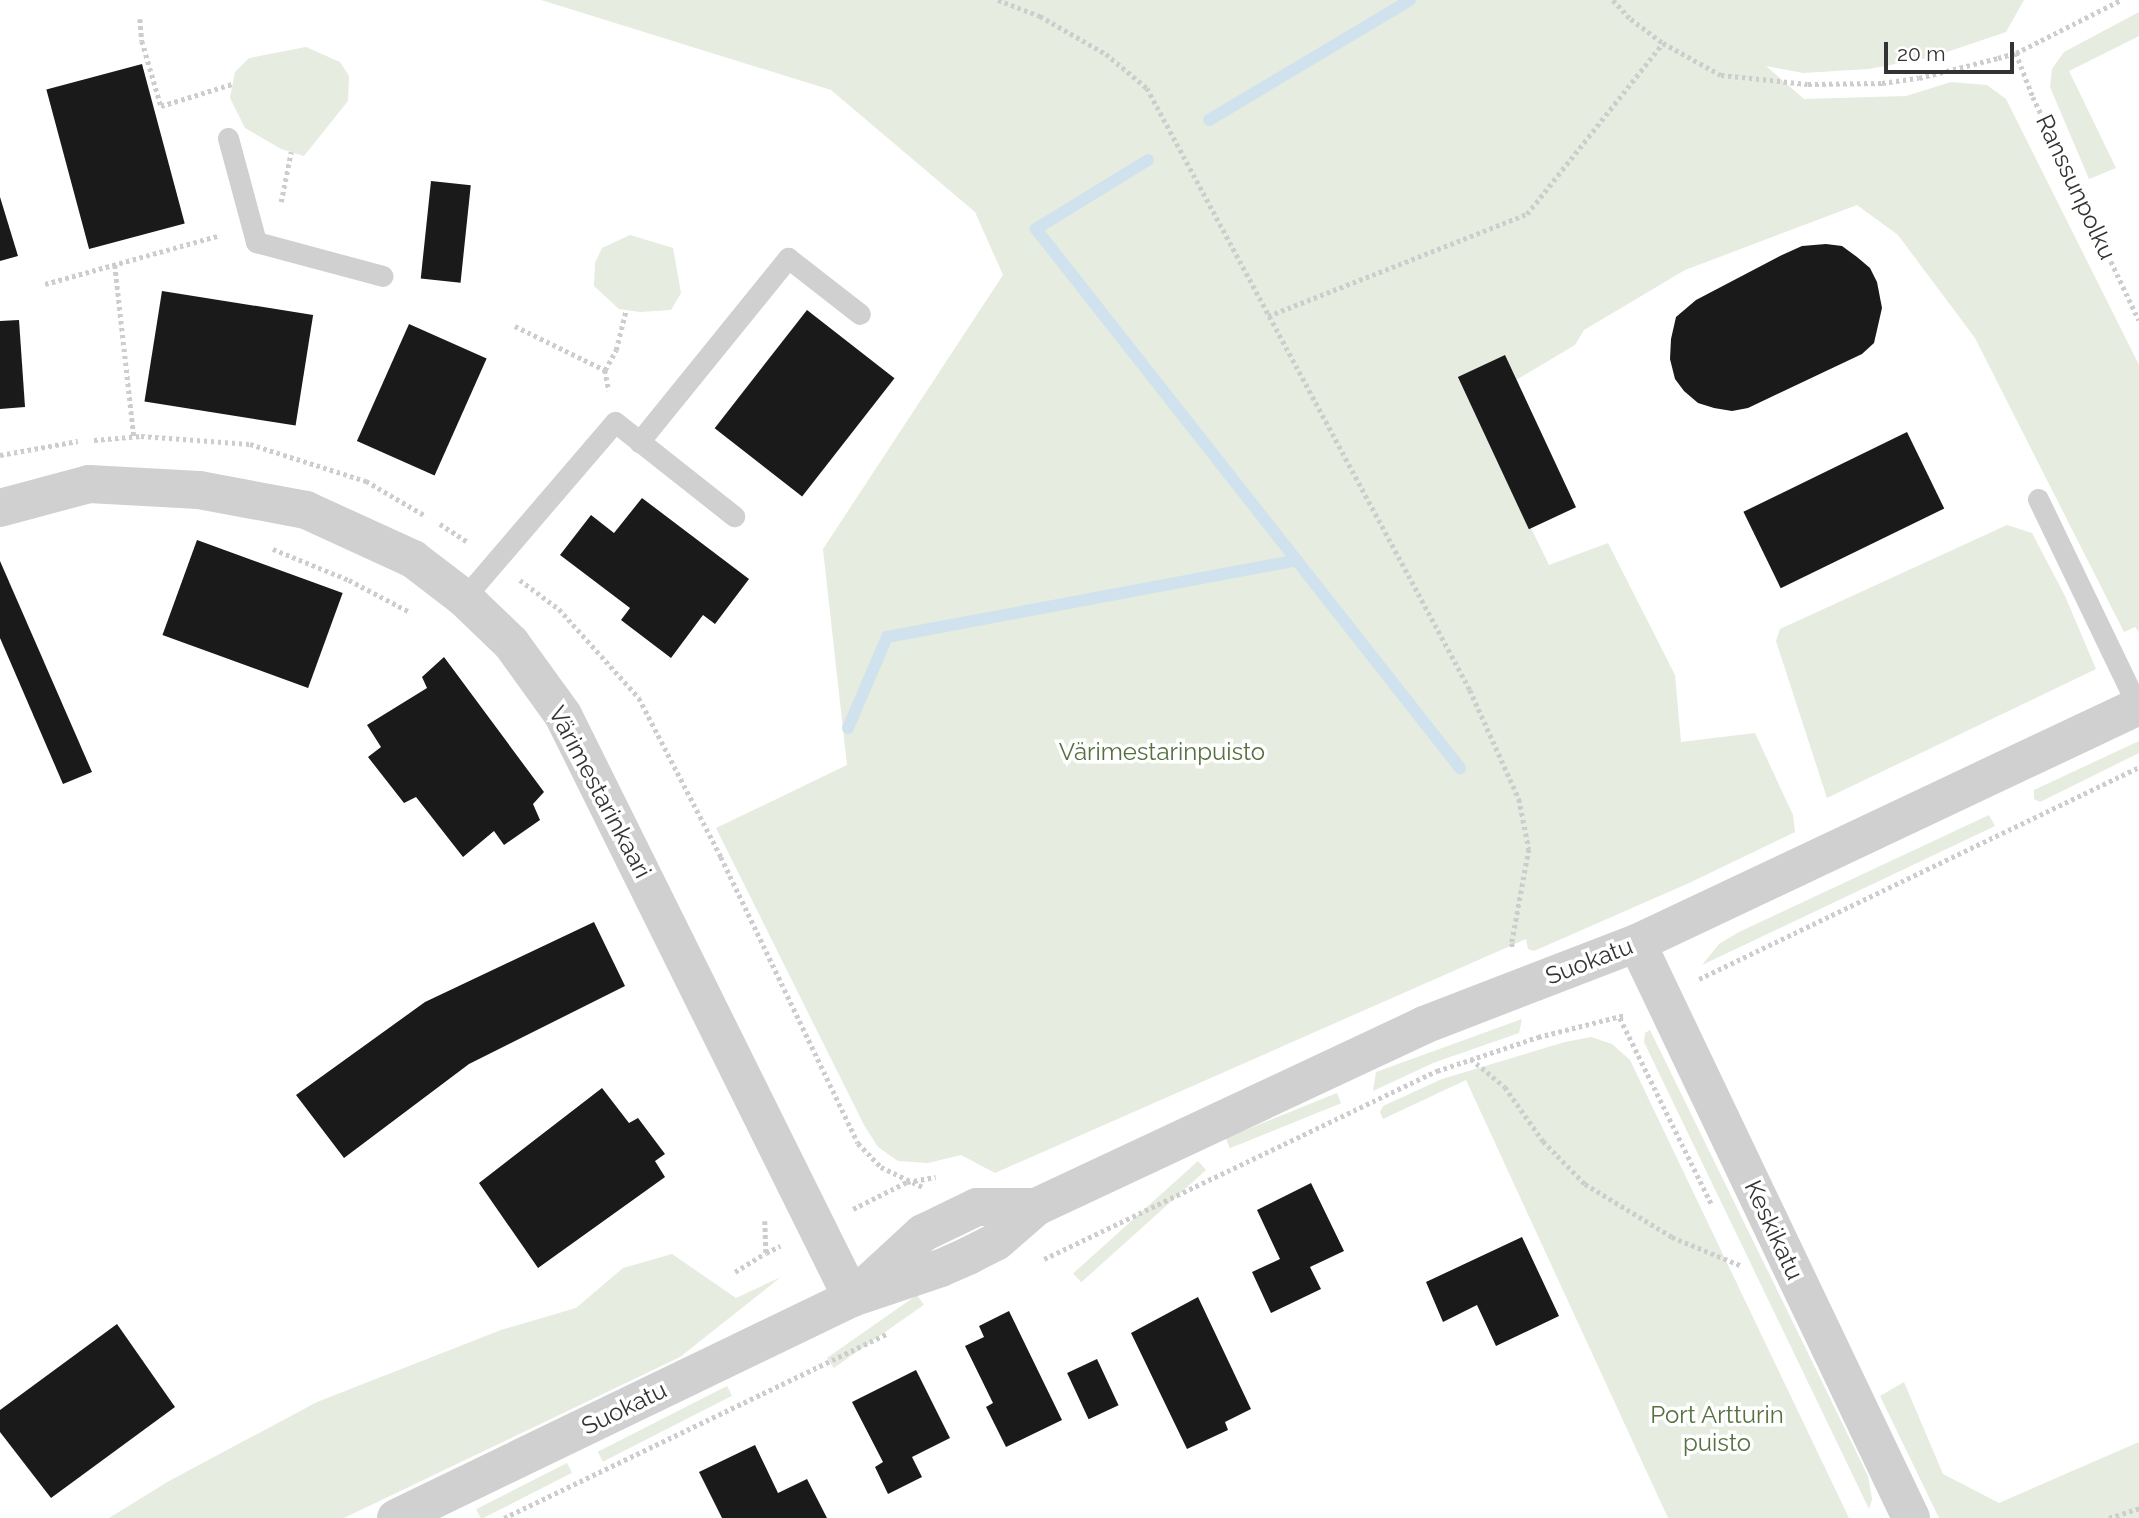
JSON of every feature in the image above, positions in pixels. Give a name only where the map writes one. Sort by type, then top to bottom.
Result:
[{"type":"street","name":"Värimestarinkaari","points":[[0,508],[89,484],[200,490],[306,510],[413,559],[464,598],[511,643],[563,715],[852,1298]]},
{"type":"street","name":"Suokatu","points":[[396,1518],[852,1298],[942,1268],[968,1256],[996,1242],[1036,1208],[1424,1025],[1637,943],[2138,707]]},
{"type":"street","name":"Keskikatu","points":[[1637,943],[1911,1518]]},
{"type":"lane","points":[[228,138],[256,242],[383,276]]},
{"type":"lane","points":[[639,442],[788,258],[860,314]]},
{"type":"lane","points":[[464,598],[615,422],[734,516]]},
{"type":"lane","points":[[2038,499],[2138,707]]},
{"type":"path","points":[[998,0],[1040,16],[1106,54],[1147,88],[1470,690],[1519,799],[1529,849],[1512,943],[1538,1037]]},
{"type":"path","points":[[1613,0],[1631,19],[1663,43],[1721,75],[1808,84],[1882,83],[1919,78],[2016,53],[2121,0]]},
{"type":"path","points":[[140,19],[142,41],[161,106],[232,84]]},
{"type":"path","points":[[1268,316],[1527,214],[1663,43]]},
{"type":"path","name":"Ranssunpolku","points":[[2016,53],[2033,97],[2139,320]]},
{"type":"path","points":[[45,284],[279,215],[291,152]]},
{"type":"path","points":[[115,265],[134,437]]},
{"type":"path","points":[[615,422],[605,370],[616,350],[626,310]]},
{"type":"path","points":[[515,326],[605,370]]},
{"type":"path","points":[[264,546],[349,580],[411,612]]},
{"type":"path","points":[[1031,1265],[1437,1071],[1538,1037],[1620,1017],[2139,767]]},
{"type":"path","points":[[1471,1059],[1505,1087],[1543,1140],[1584,1184],[1672,1237],[1742,1266]]},
{"type":"path","points":[[735,1272],[765,1253],[906,1182],[945,1175]]},
{"type":"path","points":[[765,1216],[765,1253]]},
{"type":"path","points":[[504,1518],[899,1328]]},
{"type":"path","points":[[2109,1518],[2139,1508]]},
{"type":"green space","name":"Värimestarinpuisto","points":[[541,0],[2024,0],[2006,32],[1932,57],[1869,69],[1803,73],[1766,66],[1804,99],[1906,96],[1951,82],[1987,85],[2006,99],[2139,365],[2139,632],[2135,627],[2124,632],[1975,338],[1898,235],[1857,205],[1685,270],[1584,330],[1575,345],[1516,380],[1458,378],[1549,565],[1608,543],[1675,675],[1681,742],[1755,733],[1793,815],[1795,832],[1689,883],[1534,951],[1528,949],[1526,939],[995,1173],[961,1155],[928,1163],[898,1161],[878,1147],[864,1125],[716,828],[847,765],[823,549],[1003,275],[975,212],[831,90]]},
{"type":"green space","points":[[2139,12],[2139,36],[2069,71],[2116,168],[2089,179],[2050,87],[2052,69],[2064,52]]},
{"type":"green space","points":[[306,47],[340,62],[349,76],[348,101],[304,156],[281,149],[245,128],[230,98],[235,72],[249,58]]},
{"type":"green space","points":[[630,235],[673,248],[681,293],[671,310],[640,312],[619,309],[594,286],[595,263],[602,248]]},
{"type":"green space","points":[[2007,525],[2032,533],[2065,596],[2096,669],[1827,798],[1776,641],[1780,629]]},
{"type":"green space","points":[[2139,741],[2139,753],[2040,802],[2034,799],[2034,790]]},
{"type":"green space","points":[[1989,815],[1995,826],[1702,965],[1719,944],[1739,932]]},
{"type":"green space","points":[[1522,1019],[1519,1033],[1433,1063],[1373,1091],[1376,1072]]},
{"type":"green space","points":[[1650,1030],[1868,1476],[1872,1499],[1869,1509],[1644,1042],[1645,1033]]},
{"type":"green space","name":"Port Artturin puisto","points":[[1591,1037],[1612,1044],[1630,1060],[1849,1518],[1668,1518],[1466,1080],[1383,1119],[1380,1112],[1383,1106],[1442,1079],[1565,1042]]},
{"type":"green space","points":[[1337,1093],[1341,1103],[1230,1148],[1226,1138]]},
{"type":"green space","points":[[1198,1161],[1206,1170],[1081,1282],[1073,1273]]},
{"type":"green space","points":[[672,1254],[736,1298],[781,1277],[680,1357],[344,1518],[109,1518],[169,1481],[317,1402],[501,1330],[576,1308],[623,1268]]},
{"type":"green space","points":[[917,1295],[924,1305],[834,1368],[827,1358]]},
{"type":"green space","points":[[1904,1382],[1943,1474],[1999,1503],[2139,1442],[2139,1518],[1939,1518],[1880,1396]]},
{"type":"green space","points":[[727,1386],[732,1396],[603,1462],[598,1452]]},
{"type":"green space","points":[[567,1463],[572,1473],[483,1518],[481,1518],[476,1509]]},
{"type":"building","points":[[142,64],[185,223],[89,249],[46,90]]},
{"type":"building","points":[[431,181],[471,185],[461,283],[421,278]]},
{"type":"building","points":[[0,197],[18,256],[0,261]]},
{"type":"building","points":[[1802,246],[1842,246],[1857,257],[1870,268],[1877,282],[1882,308],[1874,343],[1862,354],[1748,408],[1732,411],[1714,408],[1698,403],[1684,391],[1675,379],[1670,359],[1676,317],[1696,300],[1782,255]]},
{"type":"building","points":[[162,291],[313,315],[296,426],[144,402]]},
{"type":"building","points":[[807,310],[894,378],[802,497],[715,428]]},
{"type":"building","points":[[19,320],[25,407],[0,409],[0,321]]},
{"type":"building","points":[[409,324],[487,359],[435,476],[357,441]]},
{"type":"building","points":[[1505,355],[1576,507],[1529,529],[1458,377]]},
{"type":"building","points":[[1907,432],[1944,508],[1781,588],[1743,512]]},
{"type":"building","points":[[642,498],[749,579],[715,624],[703,615],[671,658],[621,620],[630,608],[560,555],[591,515],[614,533]]},
{"type":"building","points":[[197,540],[343,593],[308,688],[162,635]]},
{"type":"building","points":[[0,561],[92,772],[63,784],[0,638]]},
{"type":"building","points":[[444,657],[544,792],[533,804],[540,820],[504,845],[494,831],[463,857],[416,797],[404,803],[368,757],[381,747],[367,725],[427,688],[422,677]]},
{"type":"building","points":[[594,922],[625,986],[469,1064],[344,1158],[296,1095],[425,1002]]},
{"type":"building","points":[[602,1088],[629,1123],[638,1118],[665,1154],[655,1161],[665,1177],[538,1268],[479,1183]]},
{"type":"building","points":[[1311,1183],[1344,1251],[1310,1267],[1321,1289],[1271,1313],[1252,1272],[1280,1259],[1257,1210]]},
{"type":"building","points":[[1522,1237],[1559,1316],[1496,1346],[1477,1305],[1443,1322],[1426,1282]]},
{"type":"building","points":[[1198,1297],[1251,1409],[1225,1422],[1228,1430],[1187,1449],[1131,1333]]},
{"type":"building","points":[[1009,1311],[1062,1420],[1006,1447],[986,1407],[993,1403],[965,1346],[984,1337],[979,1326]]},
{"type":"building","points":[[117,1324],[175,1407],[51,1498],[0,1432],[0,1410]]},
{"type":"building","points":[[1097,1359],[1119,1405],[1089,1419],[1067,1373]]},
{"type":"building","points":[[916,1370],[950,1438],[912,1457],[922,1477],[888,1494],[875,1467],[883,1462],[852,1402]]},
{"type":"building","points":[[755,1445],[778,1493],[807,1479],[827,1518],[722,1518],[699,1472]]},
{"type":"waterway","points":[[1209,120],[1410,0]]},
{"type":"waterway","points":[[1148,160],[1036,229],[1460,768]]},
{"type":"waterway","points":[[848,728],[887,637],[1297,560]]}]
